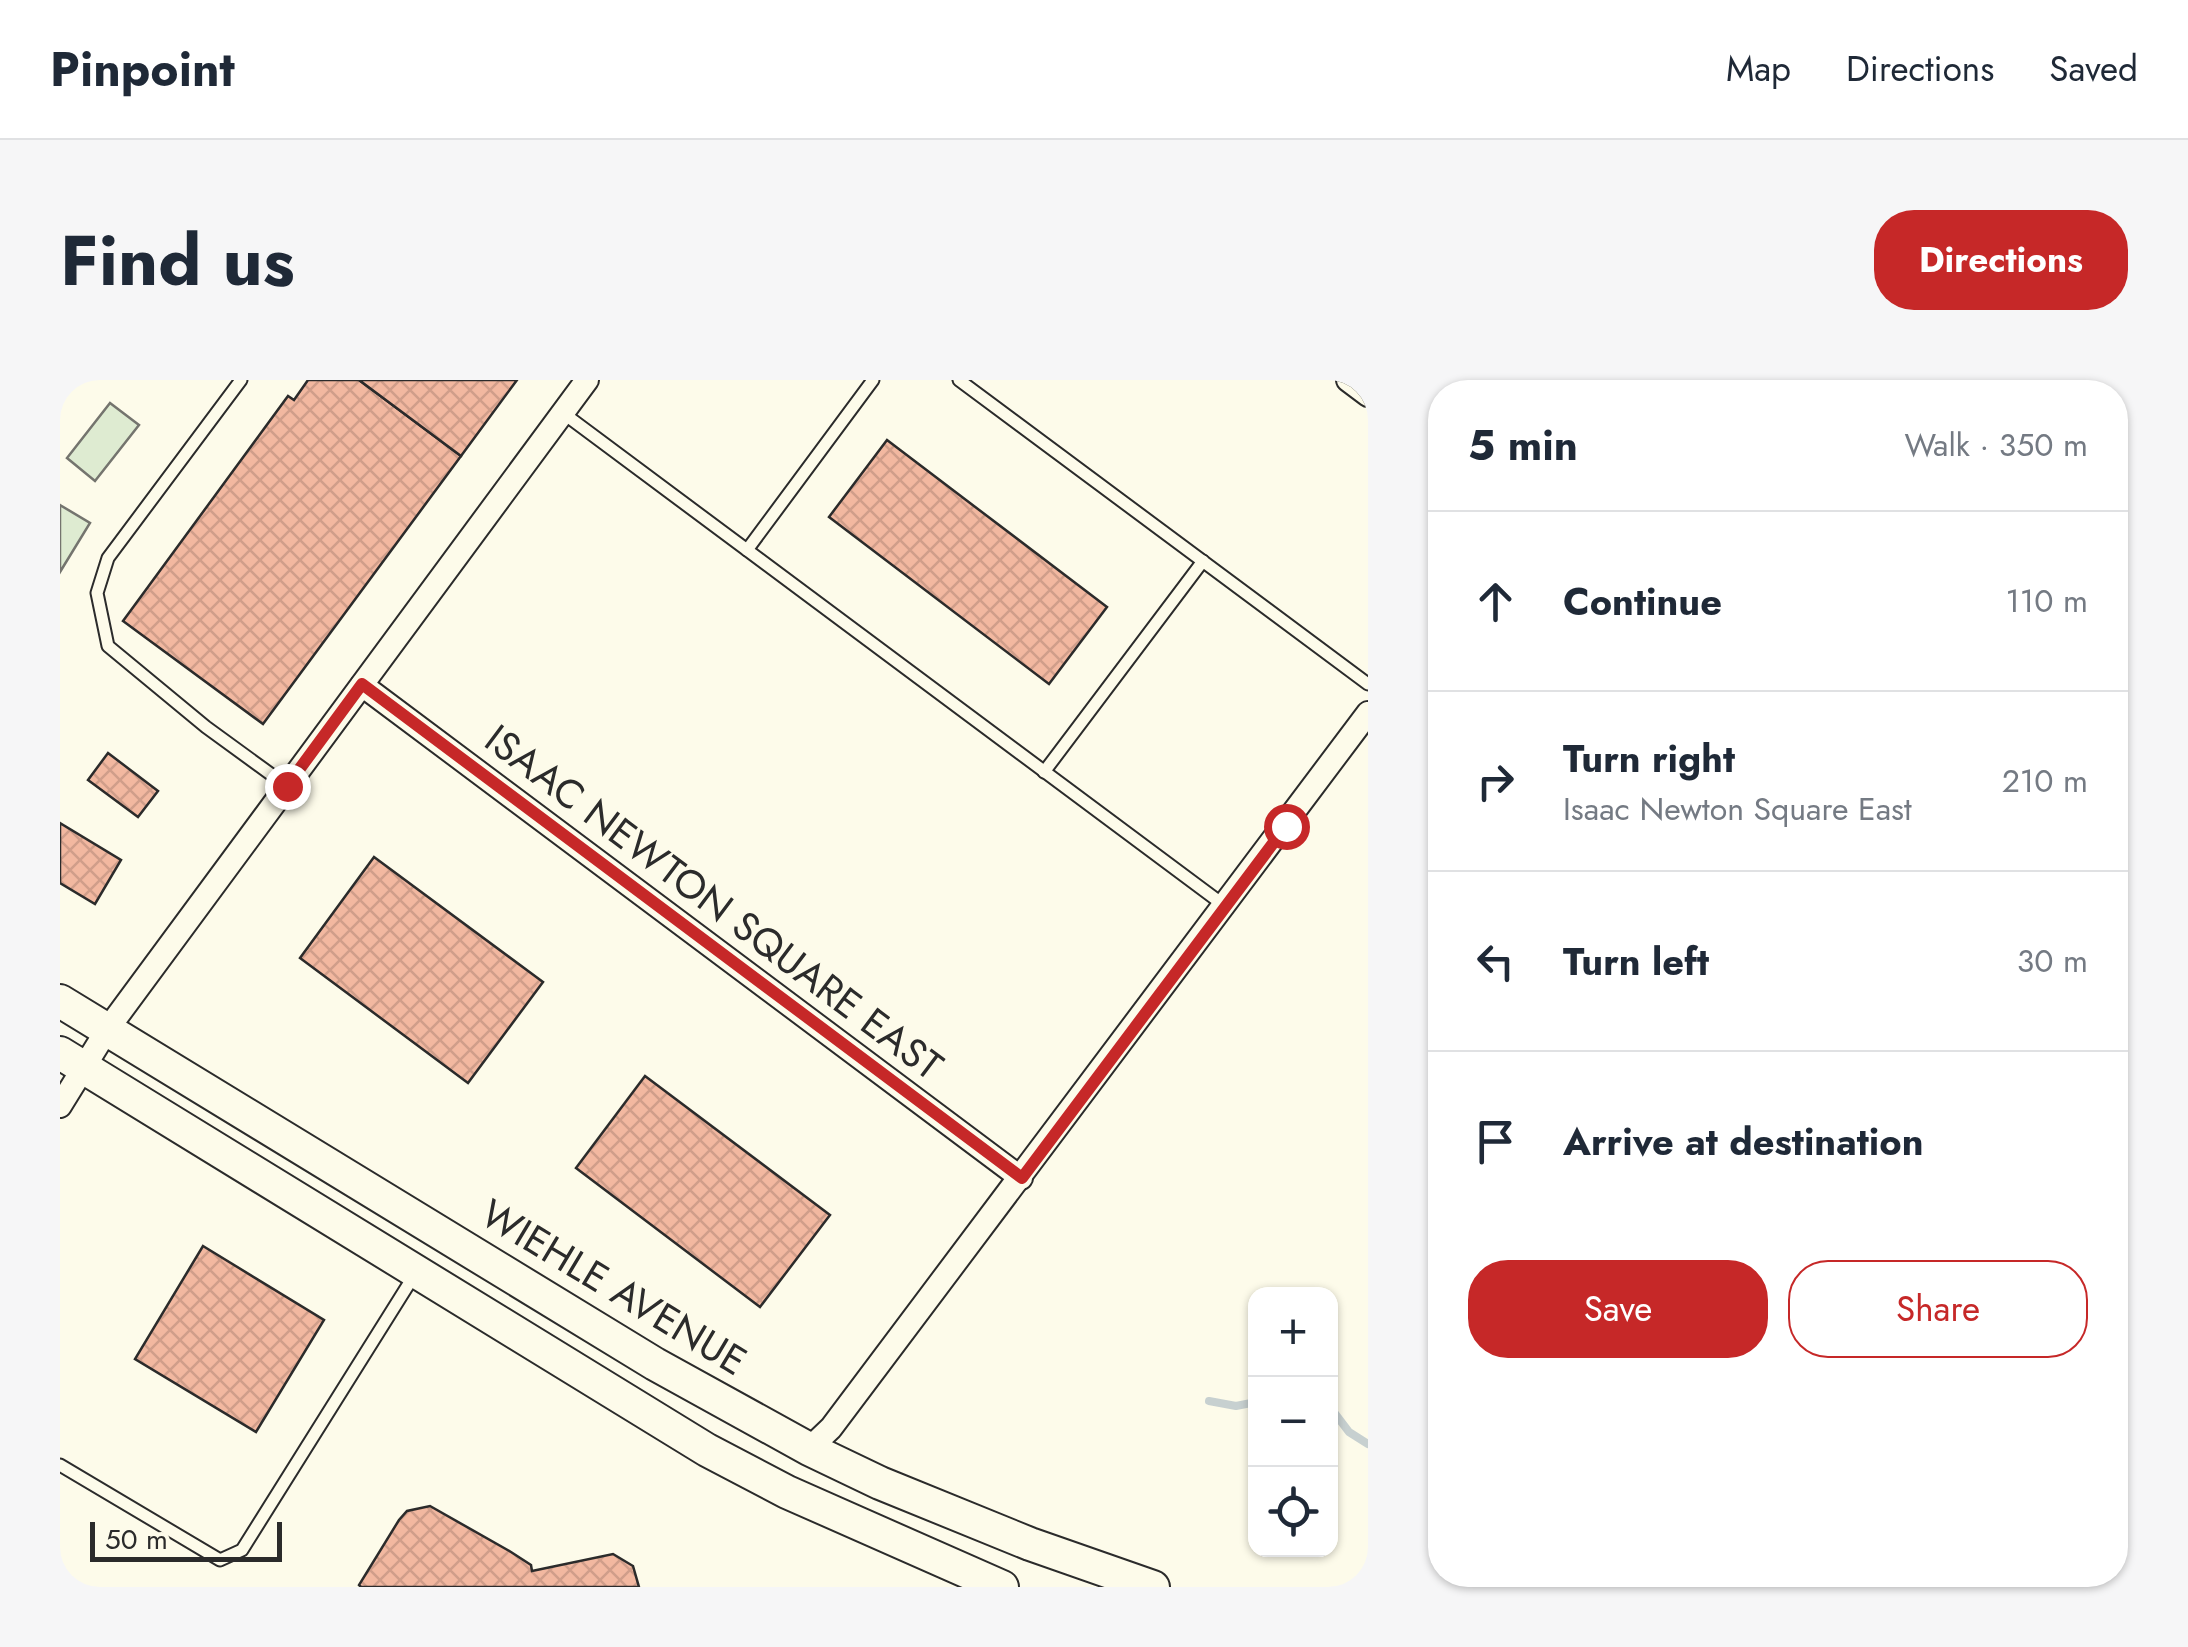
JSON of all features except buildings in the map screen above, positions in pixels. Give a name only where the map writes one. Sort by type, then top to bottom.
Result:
[{"type":"main road","name":"WIEHLE AVENUE","points":[[60,1001],[655,1364],[809,1449],[880,1484],[1030,1544],[1153,1587]]},
{"type":"main road","points":[[72,1060],[754,1475],[1002,1587]]},
{"type":"street","points":[[60,1106],[72,1060],[108,1030],[587,380]]},
{"type":"street","points":[[1348,380],[1368,395]]},
{"type":"street","name":"ISAAC NEWTON SQUARE EAST","points":[[362,684],[1022,1178]]},
{"type":"street","points":[[809,1449],[831,1428],[1022,1178],[1368,713]]},
{"type":"lane","points":[[241,380],[108,558],[97,594],[108,646],[206,727],[287,786]]},
{"type":"lane","points":[[746,550],[873,380]]},
{"type":"lane","points":[[959,380],[1368,684]]},
{"type":"lane","points":[[563,413],[1225,906]]},
{"type":"lane","points":[[1044,772],[1203,562]]},
{"type":"lane","points":[[60,1465],[220,1560],[242,1550],[416,1272]]},
{"type":"green space","points":[[110,403],[139,425],[95,481],[67,458]]},
{"type":"green space","points":[[60,505],[90,523],[60,572]]},
{"type":"waterway","points":[[1209,1401],[1236,1406],[1248,1404]]},
{"type":"waterway","points":[[1338,1418],[1349,1432],[1368,1444]]},
{"type":"route","points":[[287,786],[362,684],[1022,1178],[1286,826]]}]
